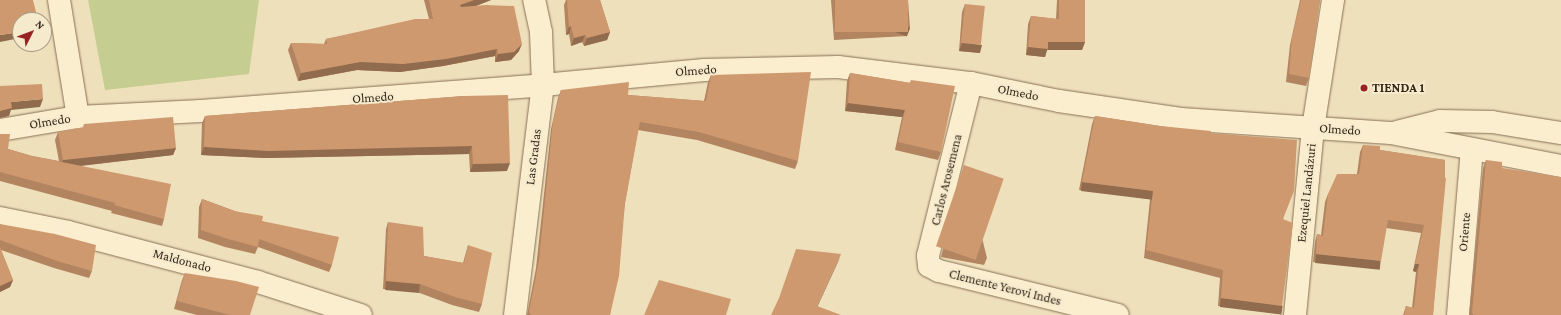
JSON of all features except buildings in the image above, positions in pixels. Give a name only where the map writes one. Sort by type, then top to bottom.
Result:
[{"type":"street","points":[[59,0],[78,117]]},
{"type":"street","name":"Las Gradas","points":[[515,315],[543,85],[541,32],[534,0]]},
{"type":"street","name":"Ezequiel Landázuri","points":[[1295,315],[1313,128],[1334,0]]},
{"type":"street","name":"Olmedo","points":[[0,130],[78,117],[201,111],[543,85],[704,70],[838,67],[971,83],[1059,101],[1181,119],[1391,133],[1472,150],[1561,166]]},
{"type":"street","name":"Carlos Arosemena","points":[[939,271],[929,266],[928,256],[971,83]]},
{"type":"street","name":"Olmedo","points":[[1391,133],[1440,120],[1492,122],[1561,133]]},
{"type":"street","name":"Oriente","points":[[1458,315],[1472,150]]},
{"type":"street","name":"Maldonado","points":[[0,218],[68,232],[258,282],[362,315]]},
{"type":"street","name":"Clemente Yerovi Indes","points":[[939,271],[1118,315]]},
{"type":"green space","points":[[88,0],[259,0],[249,74],[105,90]]},
{"type":"place","name":"TIENDA 1","points":[[1364,88]]}]
